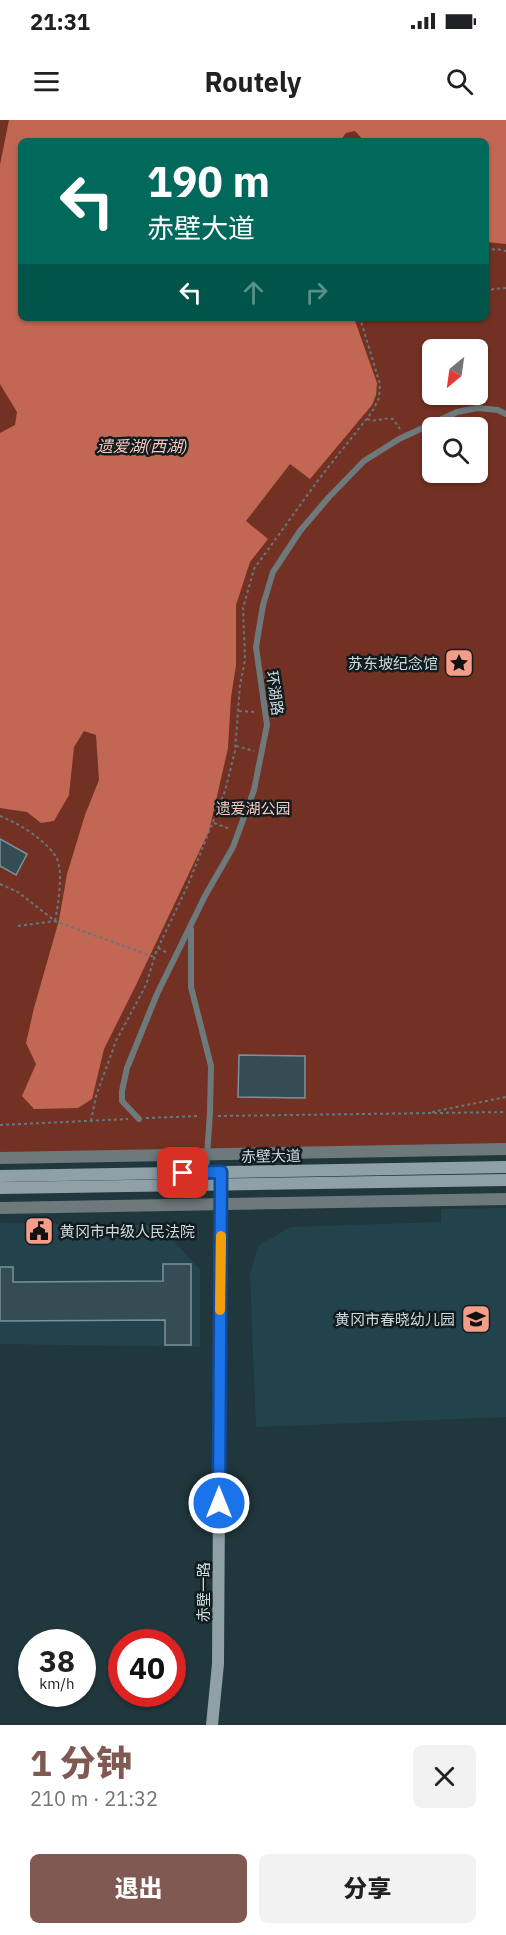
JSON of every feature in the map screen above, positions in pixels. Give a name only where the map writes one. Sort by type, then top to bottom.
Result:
[{"type":"main road","name":"赤壁大道","points":[[0,1188],[506,1167]]},
{"type":"main road","name":"赤壁大道","points":[[0,1176],[206,1172],[221,1178],[506,1180]]},
{"type":"main road","name":"赤壁一路","points":[[212,1725],[218,1664],[221,1178]]},
{"type":"street","points":[[0,1158],[506,1149]]},
{"type":"street","points":[[0,1208],[506,1199]]},
{"type":"lane","name":"环湖路","points":[[139,1119],[122,1101],[127,1068],[158,994],[205,896],[233,847],[254,790],[267,725],[256,647],[263,605],[273,572],[300,531],[364,461],[405,436],[457,412],[477,408],[498,410],[506,414]]},
{"type":"lane","points":[[191,927],[191,987],[211,1066],[206,1172]]},
{"type":"path","points":[[489,250],[506,251]]},
{"type":"path","points":[[489,292],[506,288]]},
{"type":"path","points":[[91,1121],[92,1107],[105,1068],[116,1041],[146,985],[154,957],[188,885],[225,791],[236,746],[240,685],[245,660],[243,608],[254,569],[376,405],[381,391],[361,321]]},
{"type":"path","points":[[366,419],[370,421],[385,417],[393,419],[405,436]]},
{"type":"path","points":[[238,711],[266,712]]},
{"type":"path","points":[[236,746],[262,753]]},
{"type":"path","points":[[0,816],[15,822],[29,832],[56,857],[59,875],[55,921]]},
{"type":"path","points":[[214,823],[238,833]]},
{"type":"path","points":[[0,884],[18,892],[55,921],[154,957]]},
{"type":"path","points":[[18,926],[55,921]]},
{"type":"path","points":[[426,1113],[506,1097]]},
{"type":"path","points":[[0,1125],[210,1116],[506,1112]]},
{"type":"shaded area","points":[[506,1208],[506,1417],[256,1427],[250,1274],[258,1246],[291,1227],[441,1222],[441,1209]]},
{"type":"shaded area","name":"黄冈市中级人民法院","points":[[0,1223],[158,1225],[200,1269],[200,1347],[0,1344]]},
{"type":"green space","name":"遗爱湖公园","points":[[0,120],[506,120],[506,1144],[0,1153]]},
{"type":"water","name":"遗爱湖(西湖)","points":[[9,120],[506,120],[506,244],[489,242],[489,138],[361,138],[355,131],[346,133],[342,138],[18,138],[18,321],[355,321],[377,383],[372,405],[310,479],[290,464],[246,521],[268,539],[250,562],[236,605],[236,665],[231,697],[228,748],[209,831],[104,1049],[92,1099],[78,1108],[34,1109],[22,1096],[36,1064],[26,1043],[34,1008],[59,920],[67,874],[85,815],[99,780],[96,735],[84,731],[74,747],[69,795],[54,821],[41,823],[27,812],[0,808],[0,433],[15,425],[17,412],[0,384],[0,165]]},
{"type":"building","points":[[0,839],[27,854],[16,875],[0,866]]},
{"type":"building","points":[[239,1055],[305,1056],[305,1098],[238,1097]]},
{"type":"building","points":[[163,1264],[191,1264],[191,1345],[165,1345],[165,1320],[0,1321],[0,1267],[13,1267],[13,1282],[163,1281]]},
{"type":"slow traffic","points":[[220,1310],[221,1236]]},
{"type":"place","name":"苏东坡纪念馆","points":[[459,663]]},
{"type":"place","name":"黄冈市中级人民法院","points":[[39,1231]]},
{"type":"place","name":"黄冈市春晓幼儿园","points":[[476,1319]]},
{"type":"route","points":[[183,1173],[221,1172],[219,1503]]}]
